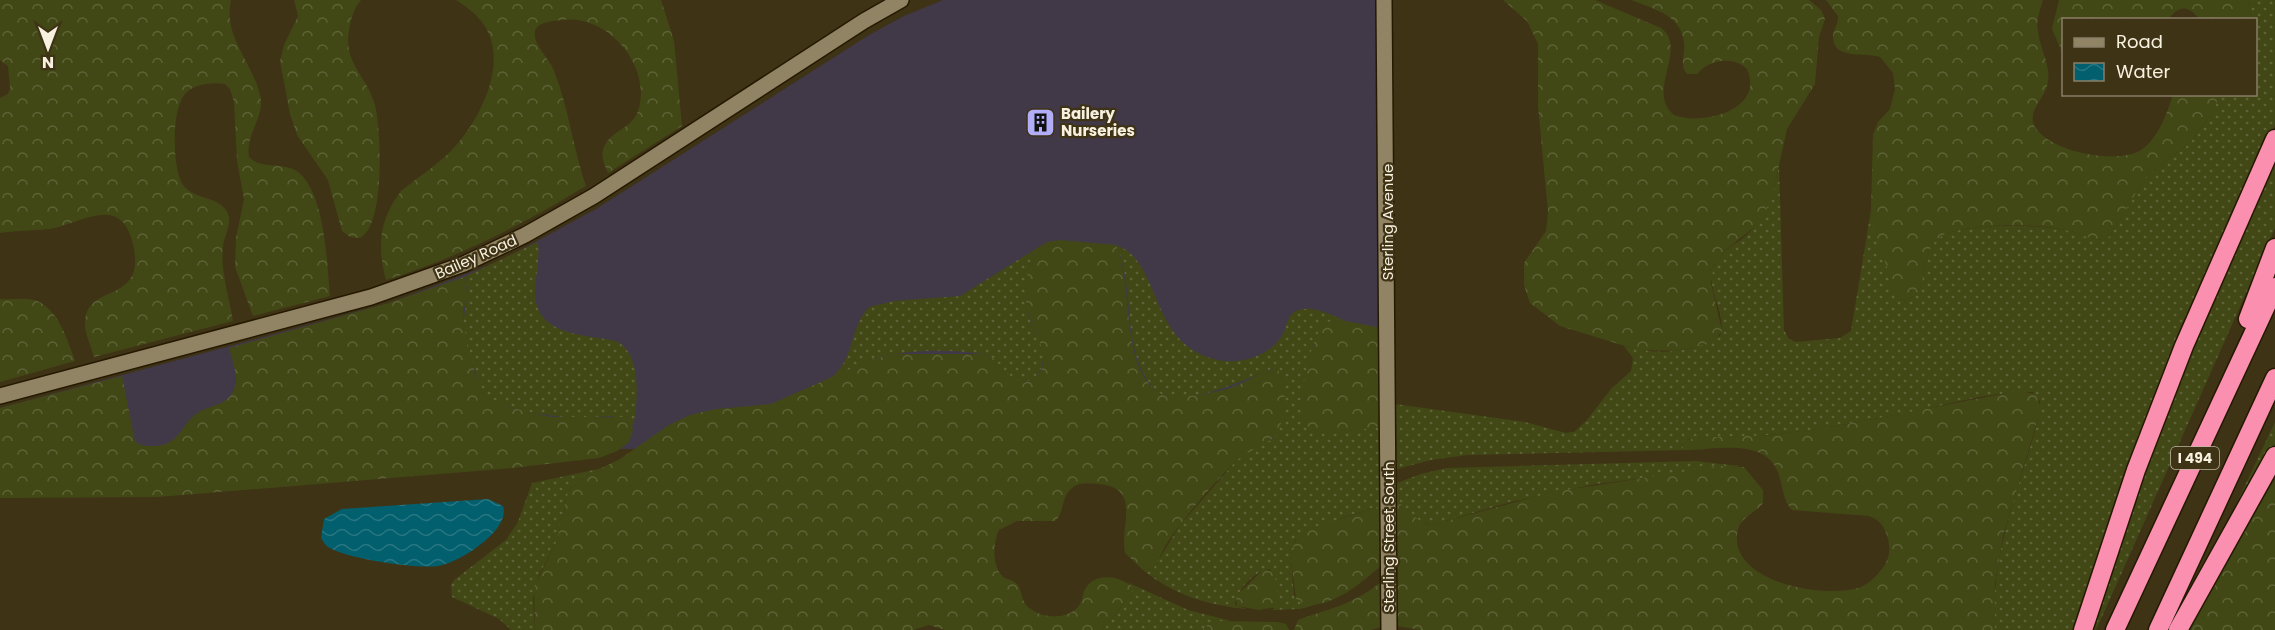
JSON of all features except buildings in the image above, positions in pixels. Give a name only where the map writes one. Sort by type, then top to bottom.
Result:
[{"type":"highway","points":[[2083,630],[2136,470],[2173,373],[2275,139]]},
{"type":"highway","points":[[2211,424],[2275,248]]},
{"type":"highway","name":"I 494","points":[[2115,630],[2275,287]]},
{"type":"highway","name":"I 494","points":[[2158,630],[2275,378]]},
{"type":"highway","points":[[2178,630],[2275,456]]},
{"type":"main road","name":"Bailey Road","points":[[0,396],[371,297],[471,261],[578,206],[864,21],[901,0]]},
{"type":"main road","name":"Sterling Avenue","points":[[1384,0],[1388,444]]},
{"type":"main road","name":"Sterling Street South","points":[[1388,444],[1389,630]]},
{"type":"shaded area","points":[[943,0],[1377,0],[1379,444],[0,453],[0,408],[389,303],[500,261],[596,209],[869,35],[904,16]]},
{"type":"green space","points":[[0,0],[231,0],[231,26],[256,83],[261,103],[250,141],[249,157],[259,163],[288,167],[304,177],[318,207],[330,296],[253,316],[235,267],[236,238],[244,199],[237,161],[234,102],[230,89],[225,84],[199,86],[186,93],[181,100],[176,124],[175,153],[179,177],[183,185],[193,193],[220,204],[228,214],[228,229],[222,254],[233,321],[94,357],[88,340],[85,317],[96,301],[122,287],[132,276],[135,264],[133,244],[127,228],[120,219],[110,215],[99,215],[50,229],[0,233],[0,98],[8,94],[10,88],[8,66],[0,60]]},
{"type":"green space","points":[[294,0],[361,0],[355,8],[351,21],[349,49],[375,105],[379,134],[380,176],[374,215],[368,230],[360,238],[350,237],[342,231],[328,180],[297,135],[290,114],[280,61],[284,45],[298,16]]},
{"type":"green space","points":[[456,0],[661,0],[674,41],[682,126],[608,173],[602,157],[604,147],[611,137],[631,122],[638,111],[641,94],[639,77],[633,61],[623,47],[596,26],[580,20],[547,22],[540,25],[535,31],[536,41],[552,66],[559,85],[586,186],[538,214],[464,251],[386,280],[381,245],[388,212],[401,191],[433,167],[462,138],[481,107],[493,71],[490,36],[481,21]]},
{"type":"green space","points":[[1503,0],[1595,0],[1661,28],[1668,37],[1671,47],[1665,82],[1666,105],[1674,115],[1686,118],[1715,116],[1728,112],[1739,104],[1747,95],[1750,83],[1747,69],[1735,62],[1721,61],[1707,65],[1697,74],[1687,74],[1683,63],[1684,39],[1681,30],[1668,16],[1631,0],[1809,0],[1821,10],[1825,19],[1819,37],[1815,84],[1787,129],[1772,197],[1757,225],[1723,252],[1714,265],[1711,283],[1722,331],[1713,343],[1676,351],[1638,350],[1560,326],[1530,303],[1524,285],[1524,263],[1546,231],[1548,212],[1538,106],[1538,44],[1527,21]]},
{"type":"green space","points":[[1826,0],[2043,0],[2038,27],[2039,39],[2048,67],[2048,81],[2034,112],[2033,122],[2043,136],[2085,154],[2116,156],[2141,150],[2157,133],[2173,96],[2220,96],[2211,114],[2185,147],[2147,175],[2109,237],[2094,239],[2056,228],[2027,226],[1983,227],[1955,231],[1940,237],[1932,246],[1918,292],[1911,298],[1898,299],[1891,293],[1887,267],[1874,235],[1871,210],[1873,135],[1878,122],[1890,109],[1895,89],[1893,73],[1880,57],[1845,53],[1835,46],[1833,36],[1838,16]]},
{"type":"green space","points":[[2059,0],[2249,0],[2251,18],[2198,18],[2184,8],[2176,11],[2169,18],[2062,18],[2062,52],[2052,29]]},
{"type":"green space","points":[[2249,0],[2275,0],[2275,125],[2251,179],[2077,630],[1995,630],[1997,571],[2002,544],[2040,411],[2040,401],[2033,392],[1985,396],[1798,432],[1688,439],[1681,445],[1689,450],[1467,455],[1431,460],[1397,469],[1395,404],[1525,422],[1566,433],[1574,432],[1587,420],[1611,389],[1631,371],[1633,358],[1624,346],[1649,351],[1674,351],[1697,346],[1720,336],[1721,318],[1712,282],[1715,264],[1723,253],[1750,232],[1763,215],[1771,197],[1779,166],[1784,330],[1789,339],[1796,342],[1840,338],[1851,331],[1871,210],[1875,232],[1898,299],[1911,298],[1918,292],[1932,246],[1940,237],[1955,231],[1982,227],[2028,226],[2070,231],[2094,239],[2109,237],[2147,175],[2185,147],[2211,114],[2220,96],[2257,96],[2257,18],[2251,18]]},
{"type":"green space","points":[[2275,158],[2275,228],[2096,630],[2088,630],[2153,451],[2200,333]]},
{"type":"green space","points":[[1060,240],[1116,245],[1122,262],[1133,346],[1138,365],[1148,382],[1161,394],[1190,396],[1212,393],[1245,382],[1269,370],[1279,371],[1285,393],[1277,434],[1240,458],[1217,481],[1176,530],[1153,569],[1143,570],[1125,553],[1125,501],[1121,493],[1113,487],[1092,483],[1078,485],[1069,491],[1055,521],[1017,521],[999,530],[994,553],[998,570],[1003,577],[1017,584],[1026,605],[1037,613],[1058,616],[1072,612],[1080,604],[1088,585],[1099,578],[1119,579],[1132,586],[1132,592],[1103,630],[945,630],[929,625],[913,630],[535,630],[534,587],[557,541],[570,489],[585,476],[620,459],[669,425],[690,415],[716,409],[771,404],[868,361],[893,354],[983,354],[995,360],[1008,374],[1019,380],[1026,382],[1037,375],[1042,367],[1042,348],[1027,307],[1027,278],[1034,250],[1047,242]]},
{"type":"green space","points":[[538,242],[535,289],[537,304],[542,316],[562,330],[616,341],[631,357],[635,368],[637,394],[633,430],[633,425],[612,416],[571,418],[525,412],[495,402],[486,396],[480,386],[470,356],[463,323],[468,292],[464,277]]},
{"type":"green space","points":[[1116,245],[1131,254],[1141,267],[1166,320],[1177,336],[1193,350],[1214,359],[1243,360],[1262,354],[1270,349],[1283,334],[1291,315],[1302,309],[1321,311],[1345,320],[1336,319],[1313,344],[1303,395],[1331,434],[1380,426],[1380,506],[1342,518],[1295,540],[1291,561],[1294,596],[1301,602],[1321,603],[1300,609],[1270,610],[1274,609],[1270,569],[1258,573],[1247,582],[1236,599],[1235,605],[1246,609],[1218,605],[1192,597],[1167,586],[1143,570],[1153,569],[1180,525],[1235,462],[1249,450],[1273,439],[1281,417],[1283,378],[1271,369],[1230,386],[1198,395],[1182,397],[1157,392],[1145,376],[1137,358],[1126,282]]},
{"type":"green space","points":[[1034,250],[1028,273],[1027,305],[1030,320],[1041,344],[1043,358],[1041,369],[1034,378],[1018,381],[989,356],[983,354],[930,351],[878,358],[824,383],[842,366],[857,326],[869,307],[894,301],[960,296]]},
{"type":"green space","points":[[464,277],[468,297],[463,310],[463,323],[475,374],[486,396],[512,408],[551,417],[625,417],[631,421],[633,430],[629,442],[617,451],[599,458],[512,468],[158,497],[0,498],[0,408],[122,376],[135,441],[145,446],[161,445],[174,439],[196,414],[223,402],[231,395],[236,379],[229,348],[389,303]]},
{"type":"green space","points":[[0,299],[34,300],[50,310],[61,326],[75,361],[0,382]]},
{"type":"green space","points":[[1336,319],[1381,328],[1380,426],[1328,434],[1310,428],[1304,421],[1302,399],[1313,345],[1323,324]]},
{"type":"green space","points":[[2019,391],[2036,394],[2041,408],[2003,536],[1995,583],[1995,630],[1421,630],[1397,626],[1397,503],[1425,524],[1431,525],[1553,492],[1720,466],[1744,467],[1763,490],[1763,503],[1743,521],[1738,529],[1738,547],[1747,562],[1762,574],[1782,583],[1803,588],[1825,591],[1861,587],[1877,574],[1888,558],[1888,539],[1879,522],[1869,516],[1792,510],[1785,498],[1773,463],[1764,455],[1741,448],[1689,450],[1683,448],[1681,442],[1697,438],[1763,436],[1802,431]]},
{"type":"green space","points":[[2275,422],[2275,448],[2234,519],[2230,517]]},
{"type":"green space","points":[[1696,461],[1739,466],[1596,484],[1511,502],[1431,525],[1416,520],[1408,509],[1397,503],[1397,483],[1447,468]]},
{"type":"green space","points":[[603,468],[585,476],[570,489],[557,541],[539,575],[533,598],[535,630],[511,630],[499,619],[452,597],[451,585],[454,580],[506,540],[518,522],[532,483]]},
{"type":"green space","points":[[2275,479],[2275,630],[2186,630]]},
{"type":"green space","points":[[1380,506],[1381,566],[1353,588],[1329,601],[1306,604],[1296,599],[1291,561],[1298,536],[1313,528]]},
{"type":"green space","points":[[1264,569],[1275,573],[1277,607],[1259,610],[1237,606],[1236,596]]},
{"type":"green space","points":[[1381,582],[1381,627],[1371,630],[1294,630],[1298,620],[1351,601]]},
{"type":"green space","points":[[1129,583],[1188,610],[1231,621],[1211,622],[1202,630],[1103,630],[1132,592],[1132,586]]},
{"type":"green space","points":[[1211,622],[1278,622],[1286,624],[1289,630],[1202,630]]},
{"type":"water","points":[[488,499],[503,506],[503,515],[499,525],[481,544],[447,564],[428,567],[399,565],[352,556],[328,547],[321,538],[324,519],[342,509]]},
{"type":"place","name":"Bailery Nurseries","points":[[1040,123]]}]
